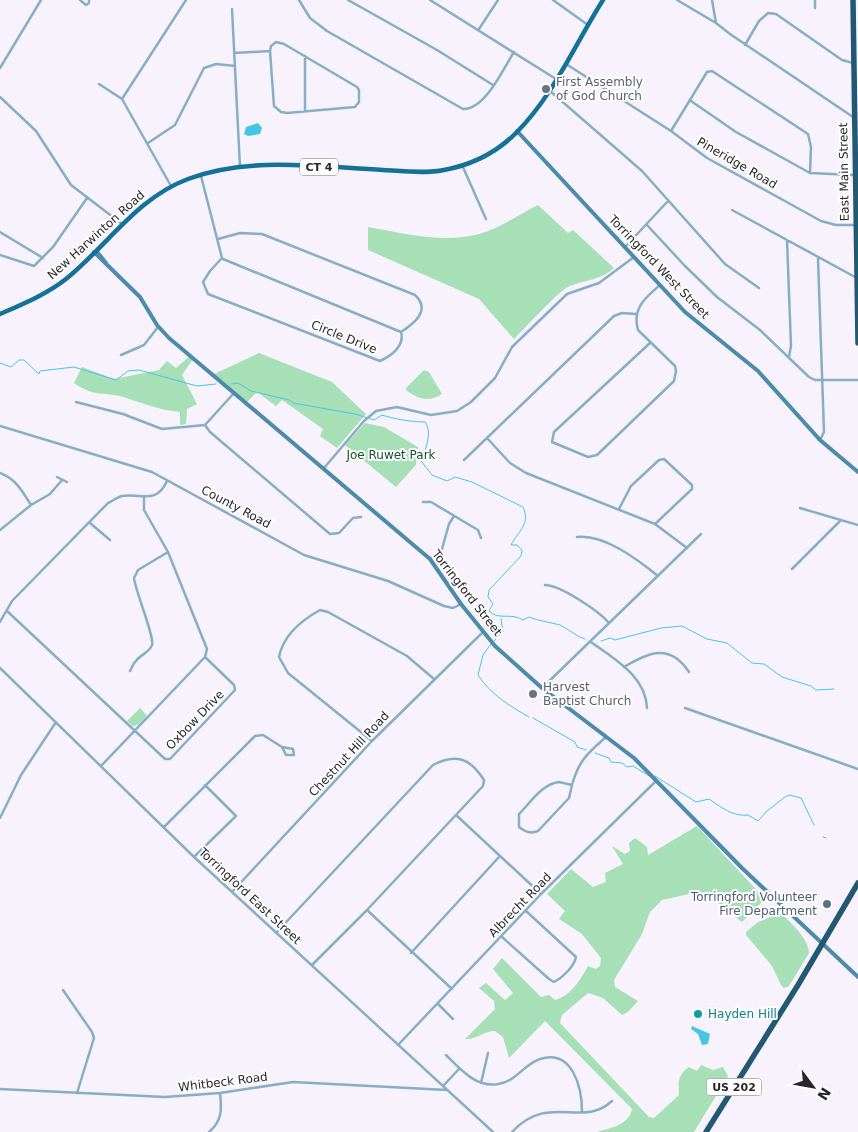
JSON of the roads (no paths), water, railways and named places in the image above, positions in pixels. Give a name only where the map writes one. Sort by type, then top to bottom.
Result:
[{"type":"highway","name":"East Main Street","points":[[855,0],[853,63],[856,92],[853,117],[857,225],[855,277],[858,343]]},
{"type":"highway","name":"US 202","points":[[706,1132],[823,944],[858,883]]},
{"type":"main road","name":"New Harwinton Road","points":[[0,314],[47,292],[66,278],[122,224],[149,201],[171,186],[201,175],[240,168],[280,166],[424,172],[462,165],[485,156],[518,131],[566,64],[603,0]]},
{"type":"main road","name":"Torringford West Street","points":[[518,131],[690,317],[758,371],[820,440],[858,472]]},
{"type":"main road","name":"Torringford Street","points":[[94,252],[144,301],[158,327],[430,559],[461,604],[492,643],[542,688],[634,758],[742,868],[858,977]]},
{"type":"street","points":[[0,68],[41,0]]},
{"type":"street","points":[[80,0],[85,5],[89,4],[89,0]]},
{"type":"street","points":[[122,99],[186,0]]},
{"type":"street","points":[[299,0],[310,18],[327,31],[463,109],[478,106],[514,52]]},
{"type":"street","points":[[348,0],[437,50],[493,85]]},
{"type":"street","points":[[430,0],[556,79]]},
{"type":"street","points":[[479,29],[498,0]]},
{"type":"street","points":[[553,0],[588,25]]},
{"type":"street","points":[[677,0],[716,23],[745,45],[853,117]]},
{"type":"street","points":[[712,0],[716,23]]},
{"type":"street","points":[[815,0],[815,8]]},
{"type":"street","points":[[232,9],[240,168]]},
{"type":"street","points":[[745,45],[759,21],[768,13],[776,14],[842,60],[853,63]]},
{"type":"street","points":[[276,42],[284,44],[305,56],[360,90],[359,102],[355,107],[281,112],[274,106],[271,46],[276,42]]},
{"type":"street","points":[[234,53],[270,51]]},
{"type":"street","points":[[305,56],[305,111]]},
{"type":"street","points":[[148,143],[170,130],[179,121],[204,68],[216,64],[235,66]]},
{"type":"street","name":"Pineridge Road","points":[[566,64],[671,131],[707,158],[822,221],[836,225],[857,225]]},
{"type":"street","points":[[671,131],[708,72],[712,71],[808,134],[811,139],[810,173]]},
{"type":"street","points":[[98,84],[122,99],[171,186]]},
{"type":"street","points":[[549,90],[642,171],[725,264],[759,288]]},
{"type":"street","points":[[0,97],[36,131],[71,185],[122,224]]},
{"type":"street","points":[[691,101],[736,132],[810,173],[854,175]]},
{"type":"street","points":[[462,165],[486,219]]},
{"type":"street","points":[[201,175],[222,258],[402,332],[419,318],[422,313],[422,305],[415,295],[262,234],[240,234],[218,240]]},
{"type":"street","points":[[0,255],[34,266],[43,258],[87,198]]},
{"type":"street","points":[[625,247],[668,201]]},
{"type":"street","points":[[732,210],[818,259],[855,277]]},
{"type":"street","points":[[647,225],[684,266],[717,297],[760,330],[809,377],[815,380],[858,380]]},
{"type":"street","points":[[0,232],[43,258]]},
{"type":"street","points":[[787,240],[791,346],[789,357]]},
{"type":"street","points":[[323,468],[364,421],[376,411],[398,407],[431,415],[457,411],[471,402],[495,378],[512,347],[567,294],[604,280],[634,257]]},
{"type":"street","name":"Circle Drive","points":[[222,258],[203,282],[204,289],[212,297],[279,320],[380,361],[397,349],[402,342],[402,332]]},
{"type":"street","points":[[818,259],[824,432],[820,440]]},
{"type":"street","points":[[650,342],[554,432],[552,442],[588,457],[593,456],[674,381],[676,371],[671,360],[638,330],[636,314],[638,306],[660,285]]},
{"type":"street","points":[[464,460],[614,316],[622,313],[636,314]]},
{"type":"street","points":[[121,355],[144,345],[158,327]]},
{"type":"street","points":[[76,402],[122,414],[162,429],[205,425],[234,393]]},
{"type":"street","points":[[205,425],[210,432],[330,534],[339,534],[353,518],[361,517]]},
{"type":"street","name":"County Road","points":[[0,426],[152,472],[304,555],[388,581],[444,606],[453,608],[461,604]]},
{"type":"street","points":[[487,438],[510,463],[526,473],[655,524],[687,548]]},
{"type":"street","points":[[619,509],[631,486],[658,460],[664,459],[692,485],[692,489],[655,524]]},
{"type":"street","points":[[0,473],[10,477],[18,484],[31,505]]},
{"type":"street","points":[[57,477],[67,482]]},
{"type":"street","points":[[0,530],[31,505],[50,494],[62,480]]},
{"type":"street","points":[[0,622],[12,601],[108,504],[120,496],[135,495],[144,498],[158,494],[167,481]]},
{"type":"street","points":[[101,766],[205,656],[207,649],[168,552],[144,510],[144,498]]},
{"type":"street","points":[[423,502],[431,502],[478,530],[481,538]]},
{"type":"street","points":[[800,508],[858,525]]},
{"type":"street","points":[[430,559],[442,549],[449,524],[454,516]]},
{"type":"street","points":[[792,569],[841,520]]},
{"type":"street","points":[[90,522],[110,540]]},
{"type":"street","points":[[542,688],[701,534]]},
{"type":"street","points":[[577,537],[587,536],[628,552],[658,576]]},
{"type":"street","points":[[130,671],[136,661],[152,647],[153,640],[144,619],[144,610],[134,578],[138,570],[168,552]]},
{"type":"street","points":[[545,585],[552,585],[569,595],[609,623]]},
{"type":"street","points":[[372,741],[288,673],[279,657],[286,637],[313,614],[320,610],[328,612],[407,656],[434,679]]},
{"type":"street","name":"Oxbow Drive","points":[[7,611],[165,759],[170,758],[235,690],[234,685],[205,656]]},
{"type":"street","name":"Chestnut Hill Road","points":[[232,892],[372,741],[483,632]]},
{"type":"street","points":[[591,642],[624,667],[639,682],[647,696],[647,708]]},
{"type":"street","points":[[624,667],[654,652],[664,652],[684,664],[689,672]]},
{"type":"street","name":"Torringford East Street","points":[[0,668],[194,857],[493,1132]]},
{"type":"street","points":[[685,708],[858,769]]},
{"type":"street","points":[[0,818],[26,767],[56,722]]},
{"type":"street","points":[[164,827],[255,736],[263,735],[282,747],[293,749],[294,755],[286,756],[282,747]]},
{"type":"street","points":[[572,785],[559,782],[550,783],[518,816],[519,827],[525,832],[532,833],[538,831],[569,798],[577,767],[582,759],[606,737]]},
{"type":"street","points":[[276,933],[434,765],[447,758],[464,760],[484,780],[483,786],[367,910],[312,965]]},
{"type":"street","name":"Albrecht Road","points":[[398,1045],[654,778]]},
{"type":"street","points":[[194,857],[236,816],[205,786]]},
{"type":"street","points":[[456,815],[541,894]]},
{"type":"street","points":[[411,953],[500,857]]},
{"type":"street","points":[[367,910],[411,953],[452,989]]},
{"type":"street","points":[[502,937],[549,979],[554,982],[559,980],[575,962],[576,957],[526,911]]},
{"type":"street","points":[[63,990],[92,1032],[94,1038],[77,1093]]},
{"type":"street","points":[[438,1004],[453,1020]]},
{"type":"street","points":[[480,1082],[488,1053]]},
{"type":"street","points":[[446,1055],[459,1069],[480,1082],[496,1085],[511,1080],[538,1060],[553,1057],[563,1061],[572,1070],[580,1083],[582,1112]]},
{"type":"street","points":[[443,1086],[459,1069]]},
{"type":"street","name":"Whitbeck Road","points":[[0,1089],[164,1097],[220,1093],[293,1082],[448,1090]]},
{"type":"street","points":[[209,1132],[221,1117],[220,1093]]},
{"type":"street","points":[[512,1132],[524,1120],[543,1112],[597,1112],[612,1101]]},
{"type":"water","points":[[258,123],[262,128],[260,134],[248,136],[244,134],[246,127]]},
{"type":"water","points":[[692,1026],[710,1034],[708,1044],[702,1045],[698,1034],[691,1029]]},
{"type":"waterway","points":[[0,363],[11,367],[19,360],[24,360],[39,374],[40,371],[74,367],[116,380],[128,371],[139,370],[197,386],[216,384]]},
{"type":"waterway","points":[[232,384],[238,383],[251,391],[289,400],[293,403],[355,414],[374,420],[382,415],[403,420],[425,422],[428,436],[421,461],[432,475],[447,481],[455,477],[472,482],[523,507],[525,523],[511,545],[517,545],[522,550],[521,556],[489,590],[488,597],[493,604],[489,611],[497,616],[514,617],[523,620],[529,617],[560,625],[585,639]]},
{"type":"waterway","points":[[494,641],[503,632],[501,619]]},
{"type":"waterway","points":[[601,641],[610,638],[615,640],[661,628],[682,626],[707,639],[727,643],[752,663],[764,664],[782,677],[811,686],[816,690],[834,689]]},
{"type":"waterway","points":[[491,644],[483,655],[478,675],[495,694],[529,717]]},
{"type":"waterway","points":[[533,718],[575,742],[577,747],[586,750]]},
{"type":"waterway","points":[[595,753],[609,758],[611,762],[622,763],[627,767],[633,766],[651,777]]},
{"type":"waterway","points":[[655,776],[696,802],[709,799],[727,811],[748,815],[758,821],[785,797],[789,795],[801,798],[814,825]]},
{"type":"place","name":"First Assembly of God Church","points":[[546,89]]},
{"type":"place","name":"Harvest Baptist Church","points":[[533,694]]},
{"type":"place","name":"Torringford Volunteer Fire Department","points":[[827,904]]},
{"type":"place","name":"Hayden Hill","points":[[698,1014]]},
{"type":"park label","name":"Joe Ruwet Park","points":[[391,455]]}]
